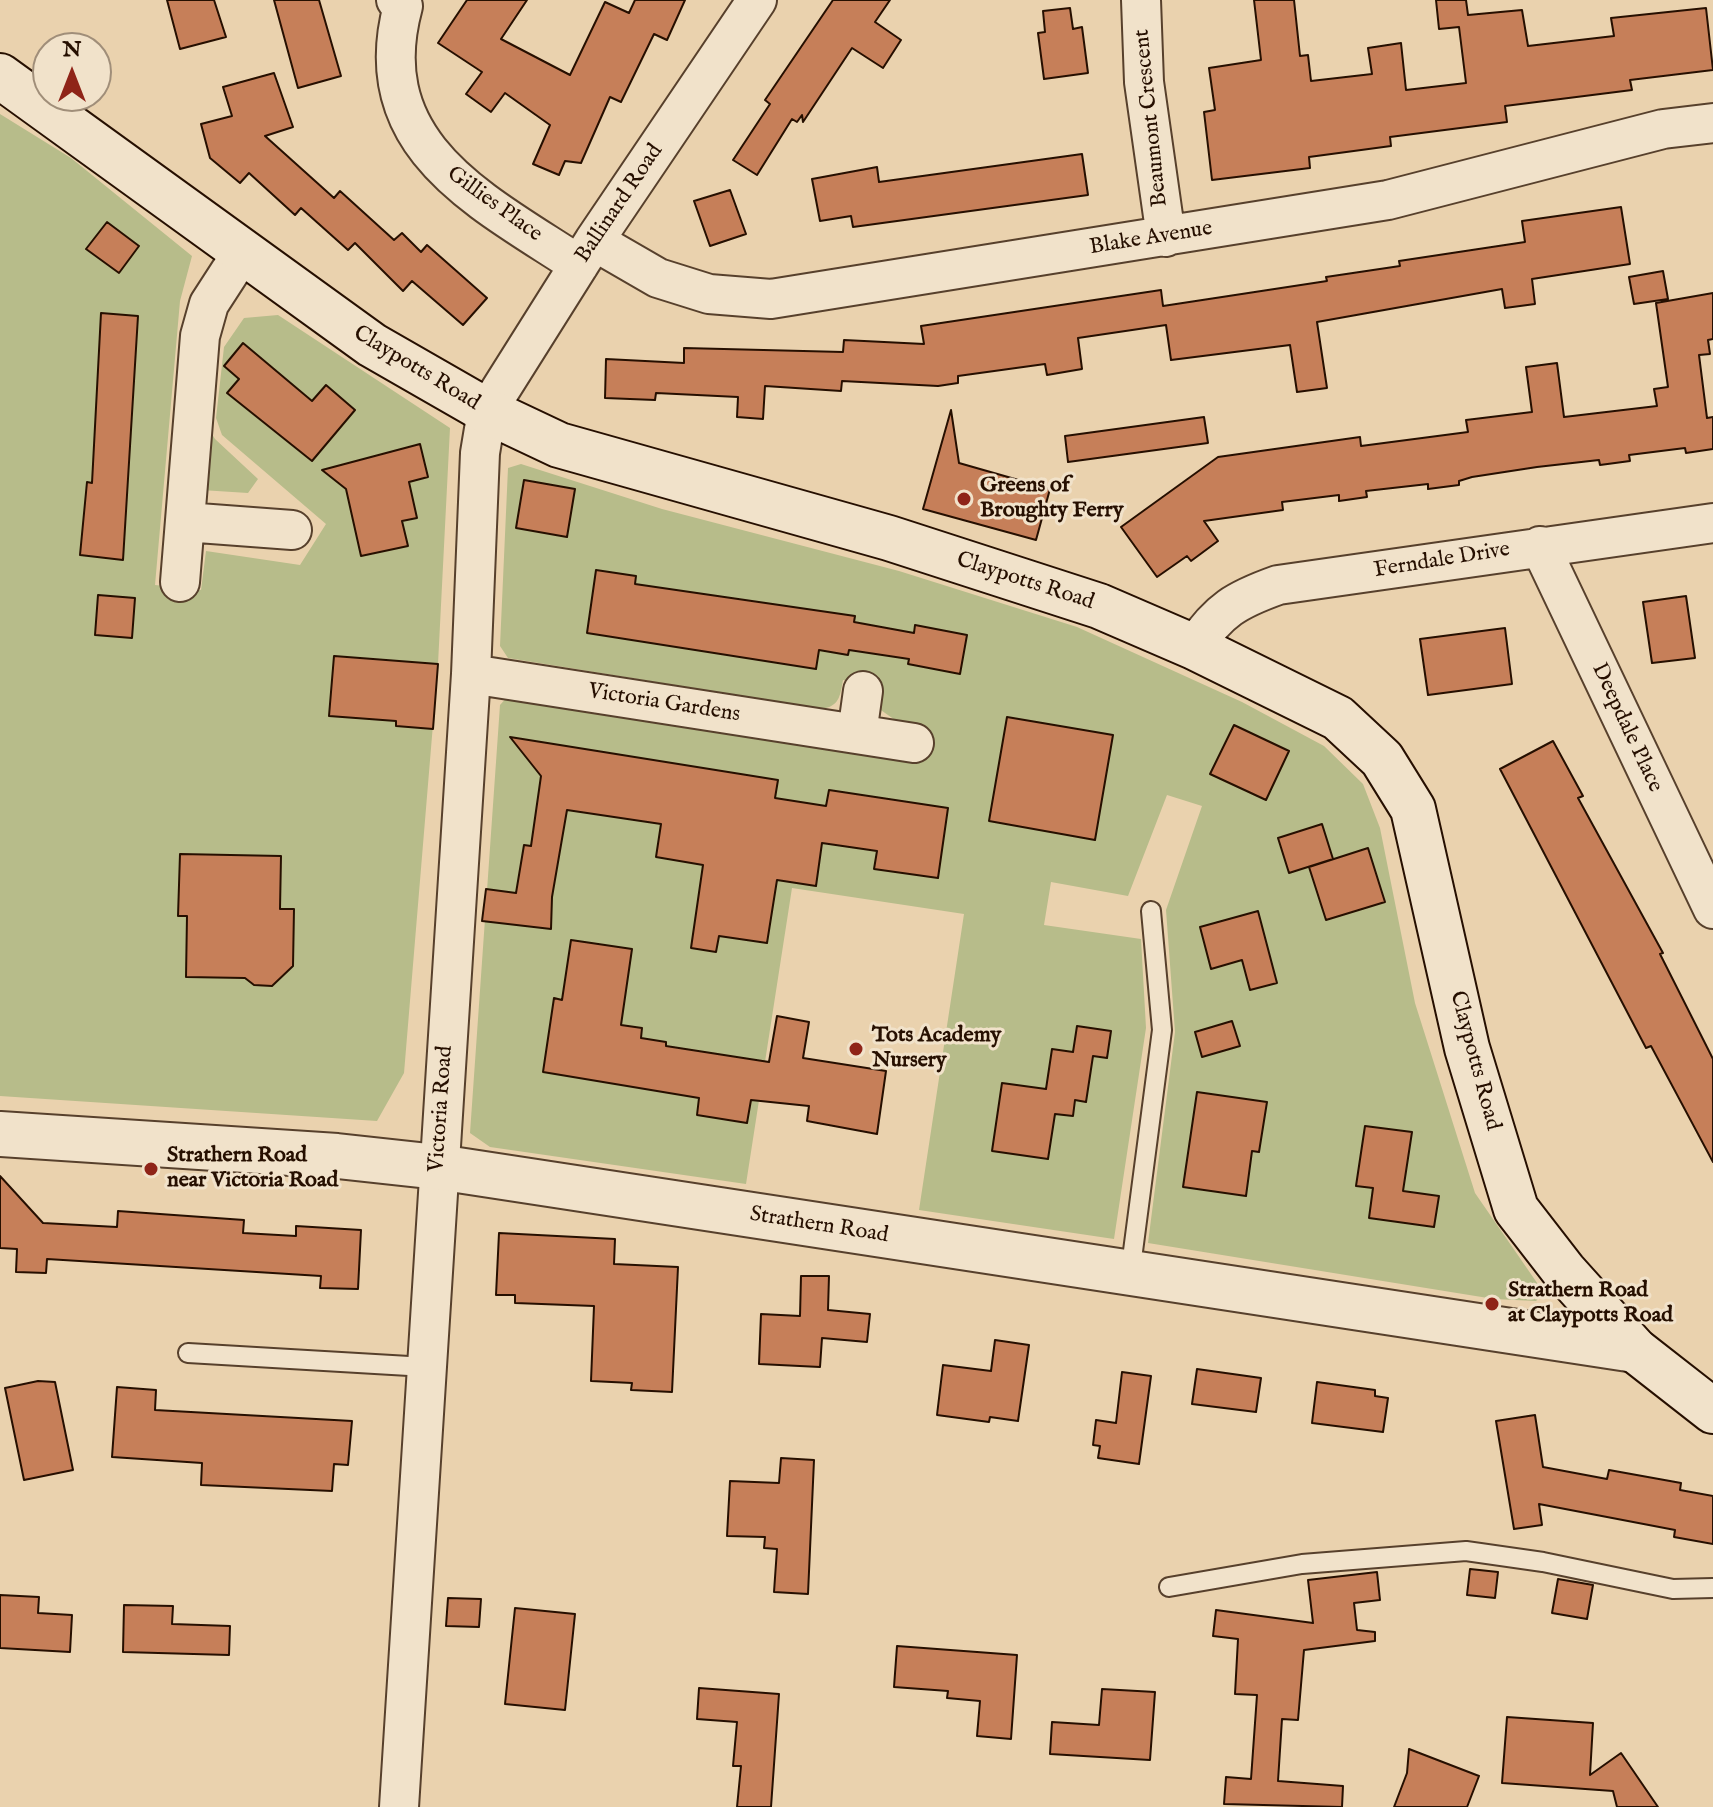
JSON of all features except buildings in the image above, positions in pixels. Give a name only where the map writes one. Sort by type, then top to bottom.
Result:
[{"type":"main road","name":"Claypotts Road","points":[[0,76],[372,345],[487,411],[559,445],[889,538],[1099,606],[1194,647],[1338,718],[1382,759],[1413,809],[1467,1048],[1516,1209],[1564,1271],[1635,1350],[1713,1411]]},
{"type":"main road","name":"Strathern Road","points":[[0,1134],[337,1156],[438,1167],[1635,1350]]},
{"type":"street","name":"Ballinard Road","points":[[487,411],[587,253],[757,0]]},
{"type":"street","name":"Beaumont Crescent","points":[[1141,0],[1144,82],[1166,237]]},
{"type":"street","name":"Gillies Place","points":[[402,2],[394,41],[398,76],[410,118],[432,158],[464,189],[587,253]]},
{"type":"street","name":"Blake Avenue","points":[[587,253],[709,294],[771,299],[1388,200],[1663,129],[1713,123]]},
{"type":"street","points":[[180,582],[200,336],[209,304],[242,253]]},
{"type":"street","name":"Victoria Road","points":[[399,1807],[471,674],[480,453],[487,411]]},
{"type":"street","points":[[185,522],[292,530]]},
{"type":"street","name":"Ferndale Drive","points":[[1194,647],[1215,616],[1243,597],[1278,585],[1713,523]]},
{"type":"street","name":"Deepdale Place","points":[[1540,546],[1711,902]]},
{"type":"street","name":"Victoria Gardens","points":[[471,674],[914,743]]},
{"type":"street","points":[[857,734],[863,691]]},
{"type":"lane","points":[[1130,1274],[1162,1030],[1151,911]]},
{"type":"lane","points":[[188,1353],[426,1367]]},
{"type":"lane","points":[[1169,1587],[1302,1564],[1466,1551],[1543,1562],[1673,1589],[1713,1588]]},
{"type":"green space","points":[[0,114],[71,158],[192,256],[180,301],[155,585],[201,590],[206,551],[300,565],[326,524],[222,435],[216,418],[224,347],[244,318],[278,315],[450,428],[438,664],[404,1073],[377,1121],[0,1096]]},
{"type":"green space","points":[[207,426],[215,439],[258,479],[248,493],[201,490]]},
{"type":"green space","points":[[521,464],[662,509],[899,571],[1077,627],[1242,702],[1324,746],[1363,784],[1380,828],[1415,1003],[1475,1193],[1544,1293],[1536,1301],[1494,1299],[1148,1243],[1175,1032],[1166,910],[1202,806],[1167,795],[1128,896],[1051,882],[1044,925],[1141,939],[1146,1028],[1114,1239],[919,1210],[964,914],[792,888],[746,1184],[490,1147],[470,1133],[500,705],[509,695],[919,763],[925,725],[895,720],[878,708],[881,686],[843,680],[838,700],[822,709],[508,658],[500,646],[508,468]]},
{"type":"place","name":"Greens of Broughty Ferry","points":[[964,499]]},
{"type":"place","name":"Tots Academy Nursery","points":[[856,1049]]},
{"type":"place","name":"Strathern Road near Victoria Road","points":[[151,1169]]},
{"type":"place","name":"Strathern Road at Claypotts Road","points":[[1492,1304]]}]
